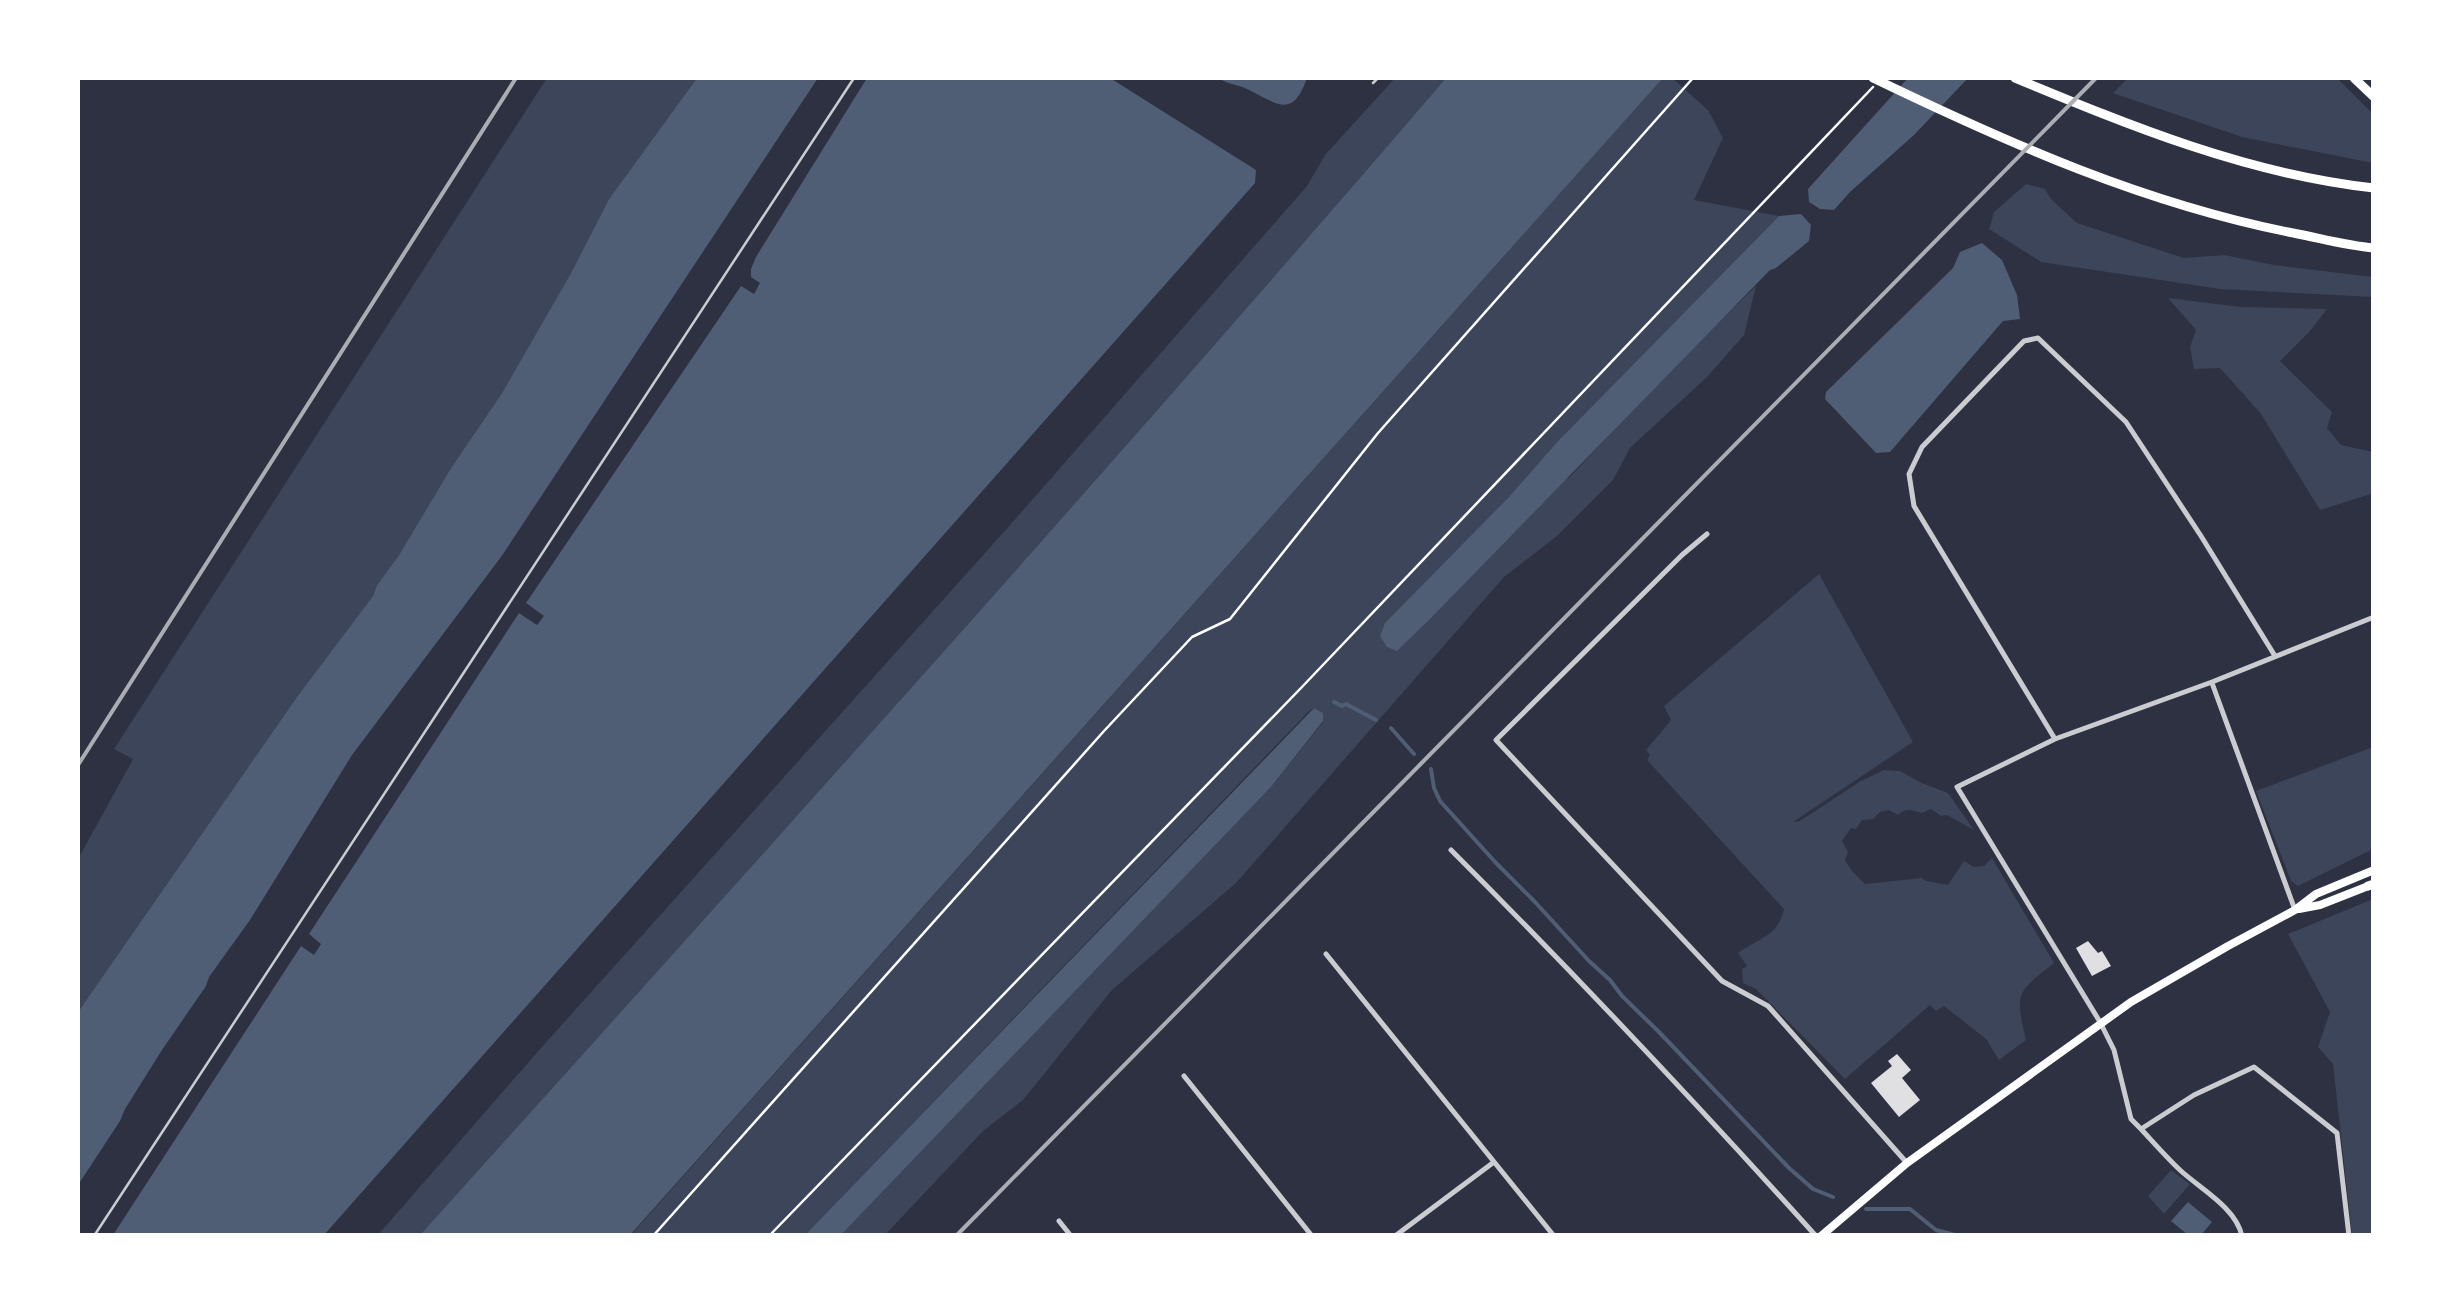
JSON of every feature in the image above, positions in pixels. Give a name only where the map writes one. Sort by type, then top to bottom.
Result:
[{"type":"highway","points":[[1872,78],[2076,169],[2155,198],[2248,225],[2374,248]]},
{"type":"highway","points":[[2015,78],[2203,150],[2282,174],[2374,188]]},
{"type":"highway","points":[[2354,78],[2374,97]]},
{"type":"main road","points":[[1819,1236],[1907,1163],[2100,1022],[2295,910],[2316,894],[2374,870]]},
{"type":"main road","points":[[2295,910],[2372,885]]},
{"type":"street","points":[[2056,739],[1914,506],[1909,474],[1922,447],[2024,341],[2038,338],[2126,422],[2276,656]]},
{"type":"street","points":[[1707,534],[1496,740],[1722,981],[1768,1006],[1907,1163]]},
{"type":"street","points":[[2242,1236],[2228,1211],[2131,1119],[2117,1060],[2100,1022],[1957,786],[2056,739],[2374,617]]},
{"type":"street","points":[[2212,682],[2295,910]]},
{"type":"street","points":[[1451,850],[1819,1236]]},
{"type":"street","points":[[1326,954],[1554,1236]]},
{"type":"street","points":[[2141,1130],[2194,1095],[2254,1067],[2336,1133],[2349,1236]]},
{"type":"street","points":[[1184,1076],[1312,1236]]},
{"type":"street","points":[[1395,1236],[1494,1162]]},
{"type":"street","points":[[1059,1221],[1071,1236]]},
{"type":"lane","points":[[94,1236],[854,78]]},
{"type":"lane","points":[[1373,83],[1378,78]]},
{"type":"path","points":[[653,1236],[1117,717],[1192,637],[1230,619],[1378,433],[1694,78]]},
{"type":"path","points":[[769,1236],[1315,674],[1882,78]]},
{"type":"shaded area","points":[[547,78],[697,78],[609,199],[502,393],[373,596],[299,694],[78,1012],[78,859],[133,759],[114,749]]},
{"type":"shaded area","points":[[697,78],[818,78],[501,557],[352,755],[78,1185],[78,1012],[299,694],[373,596],[502,393],[609,199]]},
{"type":"shaded area","points":[[867,78],[1110,78],[1256,170],[1255,183],[324,1235],[113,1235],[301,946],[314,955],[321,944],[309,934],[519,613],[537,625],[544,616],[526,603],[741,286],[754,294],[760,283],[751,277],[756,257]]},
{"type":"shaded area","points":[[1218,78],[1307,78],[1296,99],[1284,105]]},
{"type":"shaded area","points":[[1395,78],[1446,78],[1065,515],[420,1235],[377,1236],[1011,524],[1307,186],[1325,155]]},
{"type":"shaded area","points":[[1446,78],[1663,78],[630,1235],[420,1235],[1065,515]]},
{"type":"shaded area","points":[[1663,78],[1672,78],[1708,110],[1723,138],[1694,200],[1779,216],[1558,441],[1507,499],[1569,478],[1663,377],[1756,286],[1744,335],[1707,377],[1630,448],[1613,480],[1557,536],[1504,577],[1236,883],[1112,990],[1023,1100],[983,1131],[885,1235],[841,1235],[1271,787],[1323,722],[1322,713],[1310,710],[805,1235],[630,1236]]},
{"type":"shaded area","points":[[1908,78],[1968,78],[1834,210],[1820,209],[1809,202],[1808,189]]},
{"type":"shaded area","points":[[2128,78],[2337,78],[2373,114],[2373,163],[2242,137],[2113,93]]},
{"type":"shaded area","points":[[2026,184],[2045,189],[2077,223],[2184,258],[2224,255],[2373,277],[2373,297],[2220,289],[2041,262],[1989,229],[1994,212]]},
{"type":"shaded area","points":[[1801,214],[1811,225],[1809,241],[1770,270],[1397,651],[1387,647],[1380,636],[1385,623],[1558,441],[1779,216]]},
{"type":"shaded area","points":[[1982,243],[2002,260],[2017,295],[2020,319],[2003,321],[1890,452],[1876,453],[1825,399],[1826,392],[1953,268],[1960,252]]},
{"type":"shaded area","points":[[2168,298],[2241,307],[2327,309],[2280,361],[2332,412],[2327,428],[2341,445],[2373,452],[2373,496],[2320,510],[2261,414],[2220,368],[2194,369],[2190,347],[2196,330]]},
{"type":"shaded area","points":[[1819,574],[1913,742],[1793,822],[1884,770],[1900,771],[1948,793],[1974,830],[1931,809],[1922,813],[1907,810],[1898,815],[1889,810],[1880,812],[1873,819],[1862,820],[1856,829],[1851,828],[1842,841],[1848,852],[1845,860],[1865,884],[1922,878],[1948,885],[1964,861],[1974,867],[1984,866],[1992,858],[2054,963],[2022,995],[2020,1012],[2026,1040],[1999,1060],[1986,1039],[1944,1006],[1936,1011],[1930,1005],[1845,1079],[1756,989],[1743,983],[1742,969],[1747,966],[1738,953],[1772,931],[1784,909],[1647,760],[1650,755],[1646,750],[1671,720],[1664,706]]},
{"type":"shaded area","points":[[1314,708],[1323,713],[1323,721],[1271,787],[841,1235],[805,1235]]},
{"type":"shaded area","points":[[2373,747],[2373,849],[2298,886],[2291,881],[2256,791]]},
{"type":"shaded area","points":[[2373,899],[2373,1235],[2352,1235],[2333,1064],[2318,1047],[2330,1012],[2288,934]]},
{"type":"shaded area","points":[[2171,1170],[2190,1184],[2164,1214],[2148,1196]]},
{"type":"shaded area","points":[[2188,1202],[2212,1222],[2201,1235],[2188,1235],[2171,1221]]},
{"type":"building","points":[[2088,941],[2098,953],[2102,951],[2111,966],[2092,976],[2076,948]]},
{"type":"building","points":[[1897,1054],[1911,1070],[1902,1078],[1920,1100],[1899,1117],[1871,1083],[1892,1066],[1888,1061]]},
{"type":"waterway","points":[[1334,702],[1376,720]]},
{"type":"waterway","points":[[1391,728],[1414,754]]},
{"type":"waterway","points":[[1431,769],[1440,801],[1496,863],[1789,1168],[1813,1189],[1833,1197]]},
{"type":"waterway","points":[[1866,1209],[1910,1209],[1936,1230],[1959,1236]]},
{"type":"railway","points":[[78,765],[516,78]]},
{"type":"railway","points":[[956,1236],[2096,78]]}]
